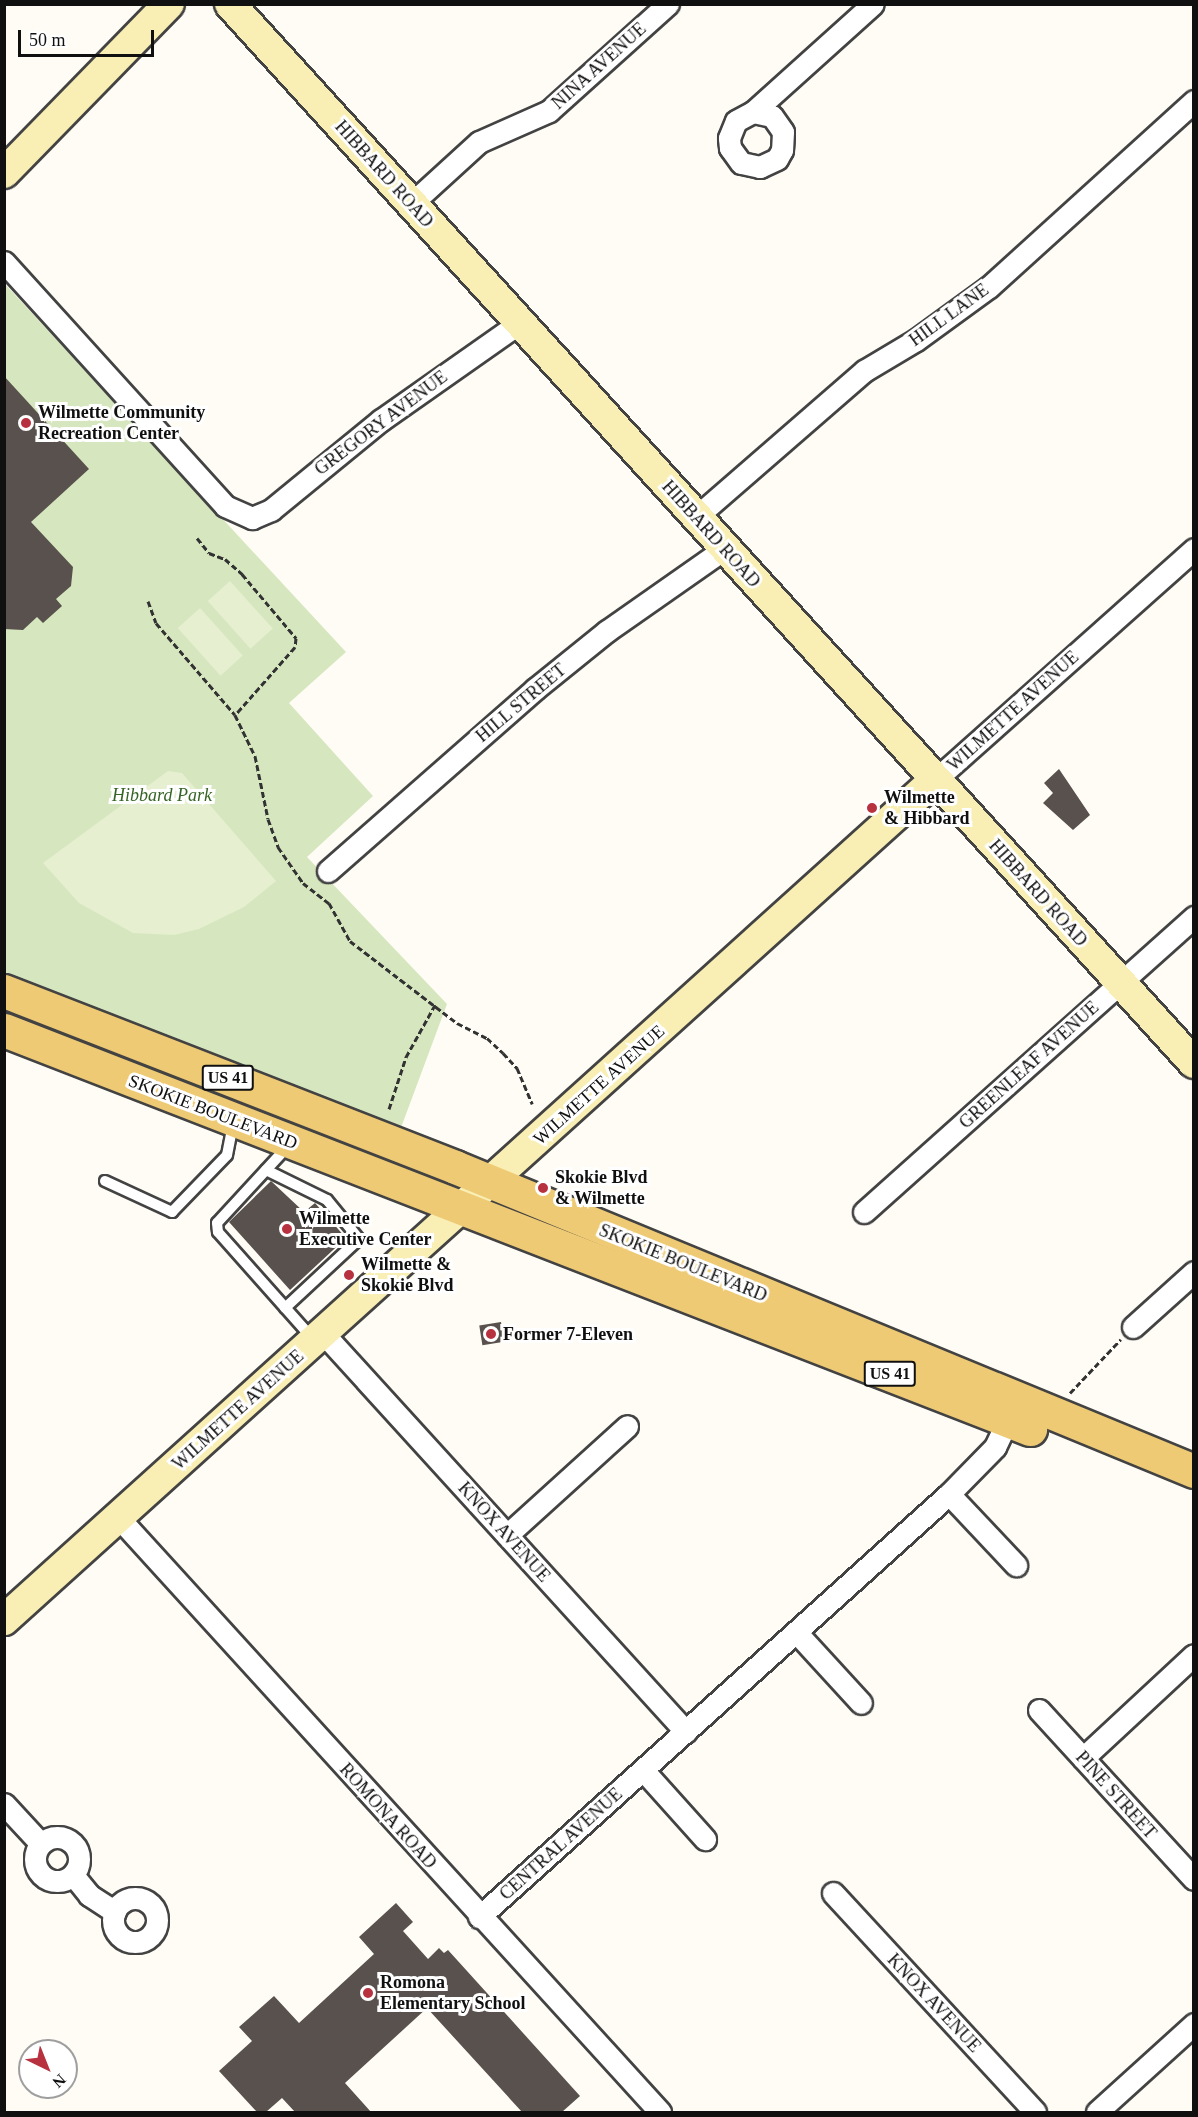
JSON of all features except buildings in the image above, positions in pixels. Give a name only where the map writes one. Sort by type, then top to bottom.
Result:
[{"type":"main road","name":"SKOKIE BOULEVARD","points":[[7,999],[490,1182],[1013,1410],[1194,1493]]},
{"type":"main road","name":"SKOKIE BOULEVARD","points":[[4,1030],[461,1209],[1013,1410],[1194,1471]]},
{"type":"street","points":[[4,173],[169,4]]},
{"type":"street","name":"HIBBARD ROAD","points":[[230,4],[724,549],[1194,1062]]},
{"type":"street","name":"NINA AVENUE","points":[[411,204],[479,142],[549,111],[668,4]]},
{"type":"street","points":[[753,112],[873,4]]},
{"type":"street","name":"HILL LANE","points":[[696,517],[856,377],[989,287],[1194,101]]},
{"type":"street","name":"GREGORY AVENUE","points":[[4,261],[225,506],[243,516],[252,518],[271,510],[381,420],[519,323]]},
{"type":"street","name":"HILL STREET","points":[[328,871],[535,689],[607,631],[724,549]]},
{"type":"street","name":"WILMETTE AVENUE","points":[[8,1609],[118,1518],[1194,549]]},
{"type":"street","name":"GREENLEAF AVENUE","points":[[864,1212],[1194,917]]},
{"type":"street","points":[[1133,1327],[1194,1272]]},
{"type":"street","name":"KNOX AVENUE","points":[[319,1337],[507,1535],[686,1732]]},
{"type":"street","name":"CENTRAL AVENUE","points":[[479,1917],[949,1494],[995,1447],[1013,1410]]},
{"type":"street","points":[[507,1535],[627,1426]]},
{"type":"street","points":[[949,1494],[1016,1565]]},
{"type":"street","name":"ROMONA ROAD","points":[[118,1518],[479,1917],[660,2112]]},
{"type":"street","points":[[796,1632],[861,1703]]},
{"type":"street","points":[[1083,1758],[1194,1655]]},
{"type":"street","name":"PINE STREET","points":[[1040,1710],[1194,1879]]},
{"type":"street","points":[[643,1770],[705,1839]]},
{"type":"street","points":[[4,1804],[41,1844]]},
{"type":"street","points":[[54,1838],[73,1843],[79,1862],[73,1875],[60,1881],[39,1872],[36,1858],[41,1844],[54,1838]]},
{"type":"street","points":[[73,1875],[99,1903],[115,1912]]},
{"type":"street","name":"KNOX AVENUE","points":[[833,1893],[1035,2112]]},
{"type":"street","points":[[1097,2112],[1194,2024]]},
{"type":"lane","points":[[105,1181],[172,1212],[228,1155],[233,1120]]},
{"type":"lane","points":[[291,1142],[217,1223],[218,1232],[285,1308],[319,1337]]},
{"type":"lane","points":[[267,1170],[327,1200],[359,1239],[285,1308]]},
{"type":"path","points":[[197,538],[209,553],[225,559],[242,574],[296,638],[295,647],[236,715]]},
{"type":"path","points":[[148,601],[156,623],[236,715],[255,756],[268,819],[278,847],[303,883],[329,903],[350,941],[503,1053],[517,1068],[532,1104]]},
{"type":"path","points":[[389,1109],[406,1057],[435,1005]]},
{"type":"path","points":[[1064,1399],[1133,1327]]},
{"type":"green space","name":"Hibbard Park","points":[[4,283],[346,652],[289,703],[373,796],[307,857],[447,1004],[399,1133],[5,979]]},
{"type":"green space","points":[[230,581],[273,629],[251,649],[208,601]]},
{"type":"green space","points":[[200,608],[243,656],[221,676],[178,628]]},
{"type":"green space","points":[[168,771],[182,773],[276,881],[244,907],[199,929],[174,935],[133,933],[79,903],[43,863]]},
{"type":"place","name":"Wilmette Community Recreation Center","points":[[26,423]]},
{"type":"place","name":"Wilmette & Hibbard","points":[[872,808]]},
{"type":"place","name":"Skokie Blvd & Wilmette","points":[[543,1188]]},
{"type":"place","name":"Wilmette Executive Center","points":[[287,1229]]},
{"type":"place","name":"Wilmette & Skokie Blvd","points":[[349,1275]]},
{"type":"place","name":"Former 7-Eleven","points":[[491,1334]]},
{"type":"place","name":"Romona Elementary School","points":[[368,1993]]}]
